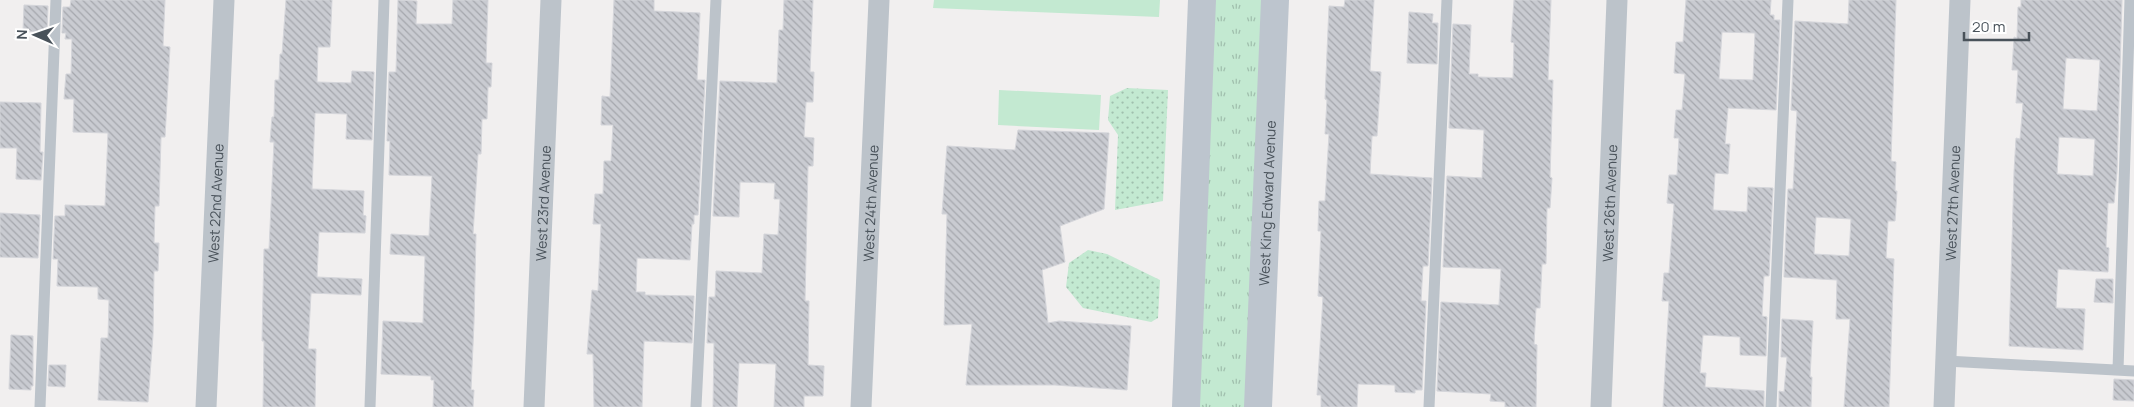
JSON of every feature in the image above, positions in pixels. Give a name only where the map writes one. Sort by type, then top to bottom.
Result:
[{"type":"main road","points":[[1186,407],[1202,0]]},
{"type":"main road","name":"West King Edward Avenue","points":[[1258,407],[1274,0]]},
{"type":"street","name":"West 22nd Avenue","points":[[206,407],[224,0]]},
{"type":"street","name":"West 23rd Avenue","points":[[534,407],[551,0]]},
{"type":"street","name":"West 24th Avenue","points":[[861,407],[879,0]]},
{"type":"street","name":"West 26th Avenue","points":[[1601,407],[1617,0]]},
{"type":"street","name":"West 27th Avenue","points":[[1944,407],[1960,0]]},
{"type":"lane","points":[[40,407],[56,0]]},
{"type":"lane","points":[[370,407],[384,0]]},
{"type":"lane","points":[[696,407],[716,0]]},
{"type":"lane","points":[[1429,407],[1447,0]]},
{"type":"lane","points":[[1771,407],[1788,0]]},
{"type":"lane","points":[[2118,370],[2130,0]]},
{"type":"lane","points":[[1946,361],[2134,371]]},
{"type":"green space","points":[[934,0],[1160,0],[1159,17],[933,8]]},
{"type":"green space","points":[[1214,0],[1264,0],[1247,407],[1198,407]]},
{"type":"green space","points":[[1127,88],[1168,90],[1163,201],[1115,210],[1118,135],[1108,120],[1110,96]]},
{"type":"green space","points":[[999,90],[1101,95],[1099,130],[998,125]]},
{"type":"green space","points":[[1088,250],[1107,254],[1160,280],[1158,318],[1151,322],[1083,308],[1066,287],[1069,263]]},
{"type":"building","points":[[71,0],[165,0],[163,46],[170,47],[165,137],[161,137],[159,206],[155,206],[154,243],[159,243],[158,271],[154,271],[153,335],[148,402],[98,400],[101,338],[108,338],[109,300],[98,299],[98,287],[57,286],[58,259],[53,259],[55,216],[65,216],[65,205],[105,206],[108,133],[73,132],[74,99],[64,99],[66,74],[71,74],[72,39],[65,39],[66,33],[62,33],[63,7],[70,7]]},
{"type":"building","points":[[286,0],[332,0],[330,47],[318,47],[317,82],[351,83],[352,71],[374,72],[372,140],[346,139],[347,114],[315,113],[312,189],[364,191],[363,215],[366,216],[365,233],[319,232],[317,277],[362,279],[361,295],[311,293],[308,349],[316,349],[315,407],[263,407],[264,249],[269,249],[274,142],[270,142],[272,117],[274,117],[275,80],[279,80],[280,54],[282,54]]},
{"type":"building","points":[[398,0],[417,1],[416,24],[452,24],[453,0],[488,0],[486,63],[492,63],[491,87],[488,87],[487,119],[482,119],[481,154],[478,154],[473,234],[476,234],[471,390],[474,390],[473,407],[433,407],[434,380],[431,380],[431,376],[381,374],[383,321],[423,323],[425,256],[390,254],[391,234],[429,236],[432,176],[389,175],[390,141],[387,141],[389,72],[396,72]]},
{"type":"building","points":[[614,0],[654,0],[654,11],[700,13],[697,80],[705,80],[698,215],[694,215],[694,224],[692,224],[690,260],[637,258],[636,292],[645,292],[645,295],[694,296],[692,343],[644,341],[642,407],[594,407],[593,354],[587,354],[592,290],[598,291],[601,224],[593,224],[595,194],[603,194],[604,161],[611,161],[613,125],[601,125],[602,96],[610,97]]},
{"type":"building","points":[[784,0],[813,0],[810,72],[814,72],[813,102],[806,102],[804,137],[814,138],[813,166],[808,166],[805,301],[809,301],[808,365],[824,366],[823,396],[804,396],[804,407],[774,407],[776,364],[739,363],[737,407],[713,407],[714,343],[707,343],[709,297],[715,297],[716,271],[762,273],[764,234],[778,235],[780,199],[774,199],[775,183],[740,182],[739,217],[713,216],[720,81],[777,83],[779,30],[783,30]]},
{"type":"building","points":[[1345,0],[1374,0],[1370,71],[1381,72],[1377,136],[1372,136],[1370,174],[1432,178],[1428,266],[1423,266],[1421,301],[1426,301],[1422,390],[1415,390],[1415,393],[1395,392],[1395,385],[1358,384],[1357,407],[1321,407],[1321,395],[1317,395],[1323,297],[1318,296],[1321,231],[1318,231],[1319,201],[1325,201],[1329,134],[1325,134],[1327,100],[1325,99],[1329,6],[1344,7]]},
{"type":"building","points":[[1514,0],[1551,0],[1548,80],[1553,80],[1550,177],[1552,178],[1550,208],[1547,208],[1546,264],[1542,264],[1540,308],[1536,308],[1534,344],[1537,345],[1536,407],[1505,407],[1505,402],[1490,401],[1491,394],[1437,391],[1441,302],[1499,305],[1501,269],[1443,267],[1447,176],[1482,178],[1484,130],[1449,128],[1453,24],[1471,25],[1469,74],[1478,74],[1478,77],[1513,78],[1514,43],[1511,42]]},
{"type":"building","points":[[1686,0],[1771,0],[1770,15],[1774,15],[1774,20],[1780,20],[1776,110],[1728,108],[1725,144],[1730,144],[1728,174],[1715,173],[1713,210],[1747,212],[1748,187],[1773,188],[1769,276],[1764,276],[1762,316],[1767,317],[1766,356],[1740,355],[1740,337],[1703,335],[1700,373],[1706,373],[1705,387],[1764,391],[1764,407],[1663,407],[1669,301],[1662,301],[1664,273],[1669,273],[1674,204],[1667,203],[1669,175],[1677,175],[1679,138],[1674,138],[1676,110],[1682,110],[1685,74],[1674,73],[1676,42],[1683,42]],"holes":[[[1722,32],[1755,33],[1753,80],[1719,79]]]},
{"type":"building","points":[[1849,0],[1896,0],[1891,161],[1896,162],[1895,191],[1897,191],[1895,221],[1888,221],[1886,258],[1894,259],[1889,407],[1844,407],[1850,319],[1836,319],[1837,280],[1784,277],[1788,189],[1793,189],[1797,111],[1791,110],[1795,21],[1848,24]],"holes":[[[1816,217],[1851,219],[1849,256],[1814,254]]]},
{"type":"building","points":[[2021,0],[2122,0],[2117,172],[2114,203],[2108,203],[2106,247],[2109,248],[2108,272],[2058,269],[2056,308],[2085,309],[2083,350],[2009,346],[2014,172],[2016,138],[2020,139],[2023,103],[2016,103],[2018,70],[2012,70],[2014,37],[2017,38],[2018,7],[2021,7]],"holes":[[[2066,58],[2100,60],[2097,111],[2063,109]],[[2059,137],[2095,139],[2093,176],[2057,174]]]},
{"type":"building","points":[[24,5],[48,6],[47,32],[23,31]]},
{"type":"building","points":[[1409,12],[1433,14],[1432,23],[1438,23],[1437,64],[1407,63]]},
{"type":"building","points":[[0,102],[41,103],[40,152],[43,152],[41,180],[16,179],[17,148],[0,148]]},
{"type":"building","points":[[1018,130],[1109,133],[1104,209],[1060,226],[1065,262],[1042,270],[1048,323],[1059,321],[1131,326],[1127,390],[1055,385],[966,385],[972,324],[944,325],[947,214],[942,214],[947,146],[1015,150]]},
{"type":"building","points":[[0,213],[40,215],[38,258],[0,257]]},
{"type":"building","points":[[2096,279],[2113,279],[2113,303],[2094,302]]},
{"type":"building","points":[[1782,319],[1813,321],[1810,377],[1812,377],[1811,407],[1779,407],[1779,391],[1784,392],[1787,357],[1781,357]]},
{"type":"building","points":[[11,335],[33,336],[33,386],[31,386],[31,390],[9,389]]},
{"type":"building","points":[[49,365],[66,365],[65,387],[48,386]]},
{"type":"building","points":[[2114,379],[2134,380],[2134,401],[2113,400]]}]
